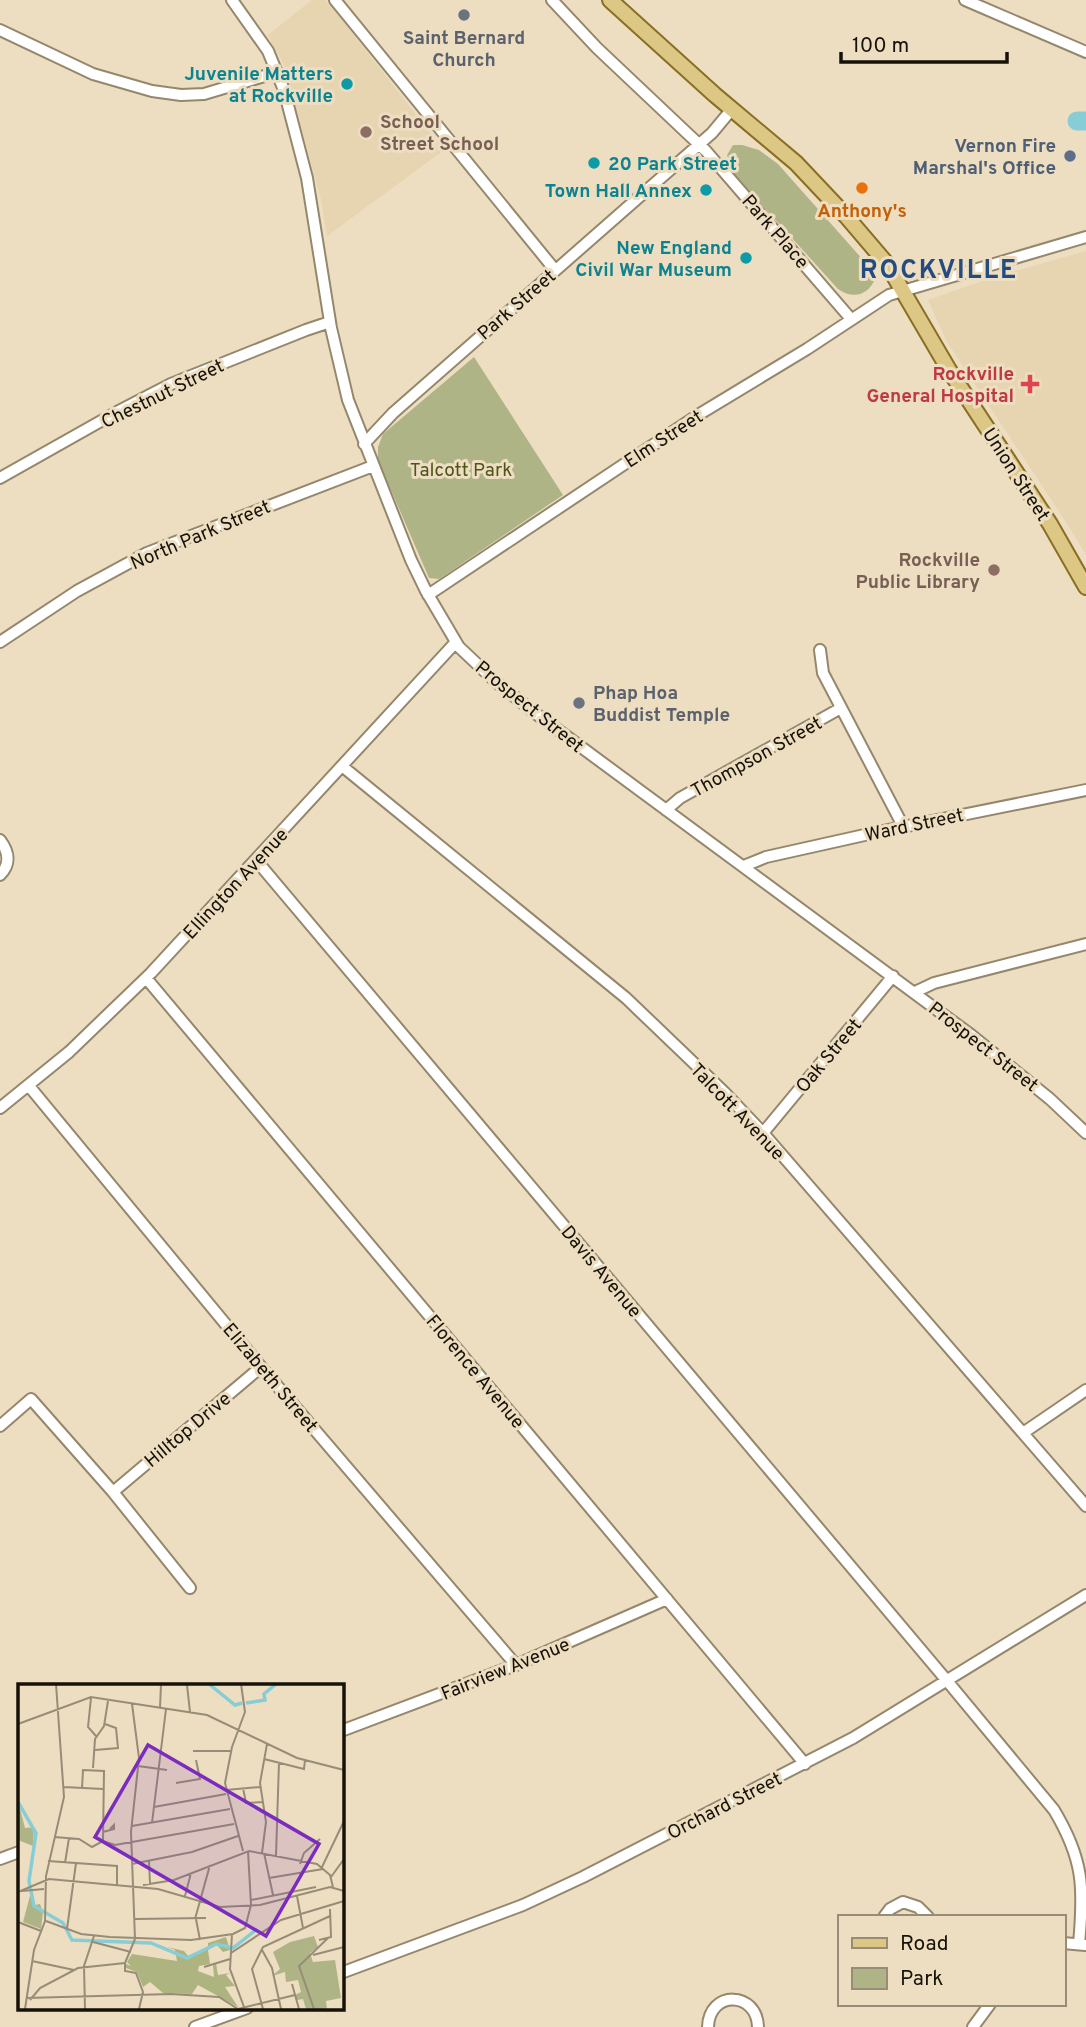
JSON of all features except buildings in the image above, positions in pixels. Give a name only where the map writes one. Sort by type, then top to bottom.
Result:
[{"type":"main road","name":"Union Street","points":[[610,0],[790,158],[823,190],[887,264],[944,363],[1050,524],[1086,587]]},
{"type":"street","name":"Prospect Street","points":[[232,0],[268,51],[288,102],[307,178],[330,322],[348,400],[428,596],[456,642],[508,692],[915,992],[1009,1064],[1085,1131]]},
{"type":"street","points":[[335,0],[555,270]]},
{"type":"street","name":"Park Place","points":[[552,0],[597,48],[699,145],[851,319]]},
{"type":"street","points":[[965,0],[1086,52]]},
{"type":"street","points":[[0,30],[93,74],[152,91],[181,95],[204,94],[278,72]]},
{"type":"street","name":"Park Street","points":[[364,444],[393,413],[699,145],[732,109]]},
{"type":"street","name":"Elm Street","points":[[428,596],[667,435],[889,295],[1086,237]]},
{"type":"street","name":"Chestnut Street","points":[[0,478],[172,384],[330,322]]},
{"type":"street","name":"North Park Street","points":[[0,642],[77,591],[146,553],[373,466]]},
{"type":"street","name":"Ellington Avenue","points":[[0,1108],[86,1036],[146,978],[456,642]]},
{"type":"street","points":[[820,650],[822,668],[841,708]]},
{"type":"street","name":"Thompson Street","points":[[666,810],[680,798],[841,708],[903,826]]},
{"type":"street","name":"Talcott Avenue","points":[[342,766],[626,998],[763,1133],[1086,1506]]},
{"type":"street","name":"Ward Street","points":[[744,866],[778,854],[903,826],[1086,790]]},
{"type":"street","points":[[0,840],[7,849],[8,861],[0,875]]},
{"type":"street","name":"Davis Avenue","points":[[256,860],[1054,1810],[1077,1857],[1082,1879],[1083,1945]]},
{"type":"street","points":[[915,992],[934,983],[1086,944]]},
{"type":"street","name":"Oak Street","points":[[763,1133],[893,976]]},
{"type":"street","name":"Florence Avenue","points":[[146,978],[805,1764]]},
{"type":"street","name":"Elizabeth Street","points":[[29,1086],[261,1367],[516,1665]]},
{"type":"street","name":"Hilltop Drive","points":[[113,1492],[261,1367]]},
{"type":"street","points":[[1023,1433],[1086,1390]]},
{"type":"street","points":[[0,1426],[31,1399],[113,1492],[190,1588]]},
{"type":"street","name":"Orchard Street","points":[[343,1972],[538,1898],[805,1764],[883,1722],[1086,1595]]},
{"type":"street","name":"Fairview Avenue","points":[[343,1730],[516,1665],[667,1599]]},
{"type":"street","points":[[0,1859],[18,1852]]},
{"type":"street","points":[[886,1915],[902,1902],[918,1907],[926,1915]]},
{"type":"street","points":[[1065,1944],[1083,1945]]},
{"type":"street","points":[[708,2027],[709,2015],[714,2008],[720,2003],[736,2000],[750,2007],[755,2013],[758,2027]]},
{"type":"street","points":[[973,2027],[989,2006]]},
{"type":"street","points":[[195,2027],[231,2011]]},
{"type":"shaded area","name":"School Street School","points":[[312,0],[326,0],[444,150],[327,236],[321,200],[285,67],[268,35]]},
{"type":"shaded area","name":"Rockville General Hospital","points":[[1086,251],[1086,555],[947,342],[928,300],[994,277]]},
{"type":"green space","points":[[733,145],[759,150],[778,164],[872,270],[874,281],[867,290],[854,295],[838,289],[733,173],[727,155]]},
{"type":"green space","name":"Talcott Park","points":[[474,357],[563,495],[439,579],[429,578],[378,460],[378,447],[383,434]]},
{"type":"waterway","points":[[1077,121],[1086,121]]},
{"type":"place","name":"Saint Bernard Church","points":[[464,15]]},
{"type":"place","name":"Juvenile Matters at Rockville","points":[[347,84]]},
{"type":"place","name":"School Street School","points":[[366,132]]},
{"type":"place","name":"Vernon Fire Marshal's Office","points":[[1070,156]]},
{"type":"place","name":"20 Park Street","points":[[594,163]]},
{"type":"place","name":"Anthony's","points":[[862,188]]},
{"type":"place","name":"Town Hall Annex","points":[[706,190]]},
{"type":"place","name":"New England Civil War Museum","points":[[746,258]]},
{"type":"place","name":"Rockville General Hospital","points":[[1030,384]]},
{"type":"place","name":"Rockville Public Library","points":[[994,570]]},
{"type":"place","name":"Phap Hoa Buddist Temple","points":[[579,703]]},
{"type":"district","name":"ROCKVILLE","points":[[939,269]]}]
